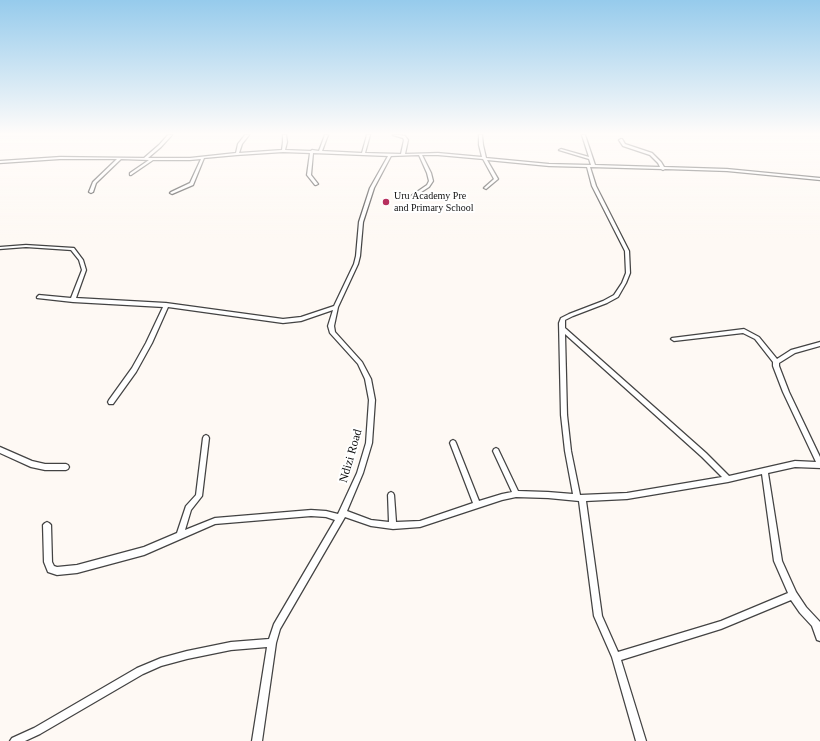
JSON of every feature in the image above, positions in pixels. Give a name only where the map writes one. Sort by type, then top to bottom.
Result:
[{"type":"street","points":[[91,192],[94,183],[109,170]]},
{"type":"street","points":[[131,174],[137,170]]},
{"type":"street","points":[[172,193],[192,184],[198,170]]},
{"type":"street","points":[[310,170],[309,175],[316,184]]},
{"type":"street","name":"Ndizi Road","points":[[257,741],[272,643],[277,627],[341,516],[360,473],[368,443],[372,400],[368,379],[360,363],[333,333],[331,326],[336,307],[356,264],[361,222],[372,188],[382,170]]},
{"type":"street","points":[[412,197],[428,186],[431,181],[428,170]]},
{"type":"street","points":[[486,188],[496,179],[491,170]]},
{"type":"street","points":[[592,170],[594,186],[627,251],[628,273],[624,284],[616,296],[563,319],[564,414],[568,451],[580,498],[598,616],[616,657],[641,741]]},
{"type":"street","points":[[704,170],[733,170],[820,178]]},
{"type":"street","points":[[0,248],[26,246],[72,249],[82,260],[84,270],[73,300]]},
{"type":"street","points":[[39,296],[73,300],[166,305],[283,321],[301,319],[336,307]]},
{"type":"street","points":[[112,402],[134,370],[149,343],[166,305]]},
{"type":"street","points":[[562,329],[704,455],[728,479]]},
{"type":"street","points":[[47,525],[48,562],[51,568],[58,571],[77,569],[144,551],[215,521],[311,512],[393,526],[420,524],[502,497],[516,494],[580,498],[627,496],[765,472],[800,463],[820,464],[786,392],[776,366],[776,362],[757,338],[744,331],[674,339]]},
{"type":"street","points":[[776,362],[793,351],[820,344]]},
{"type":"street","points":[[180,536],[188,508],[198,496],[206,438]]},
{"type":"street","points":[[453,443],[477,505]]},
{"type":"street","points":[[0,450],[31,464],[45,467],[66,467]]},
{"type":"street","points":[[496,451],[516,494]]},
{"type":"street","points":[[765,472],[778,561],[793,595],[818,626],[820,637]]},
{"type":"street","points":[[391,495],[393,526]]},
{"type":"street","points":[[616,657],[721,625],[793,595]]},
{"type":"street","points":[[15,741],[37,731],[140,671],[161,662],[231,646],[272,643]]},
{"type":"place","name":"Uru Academy Pre and Primary School","points":[[386,202]]}]
